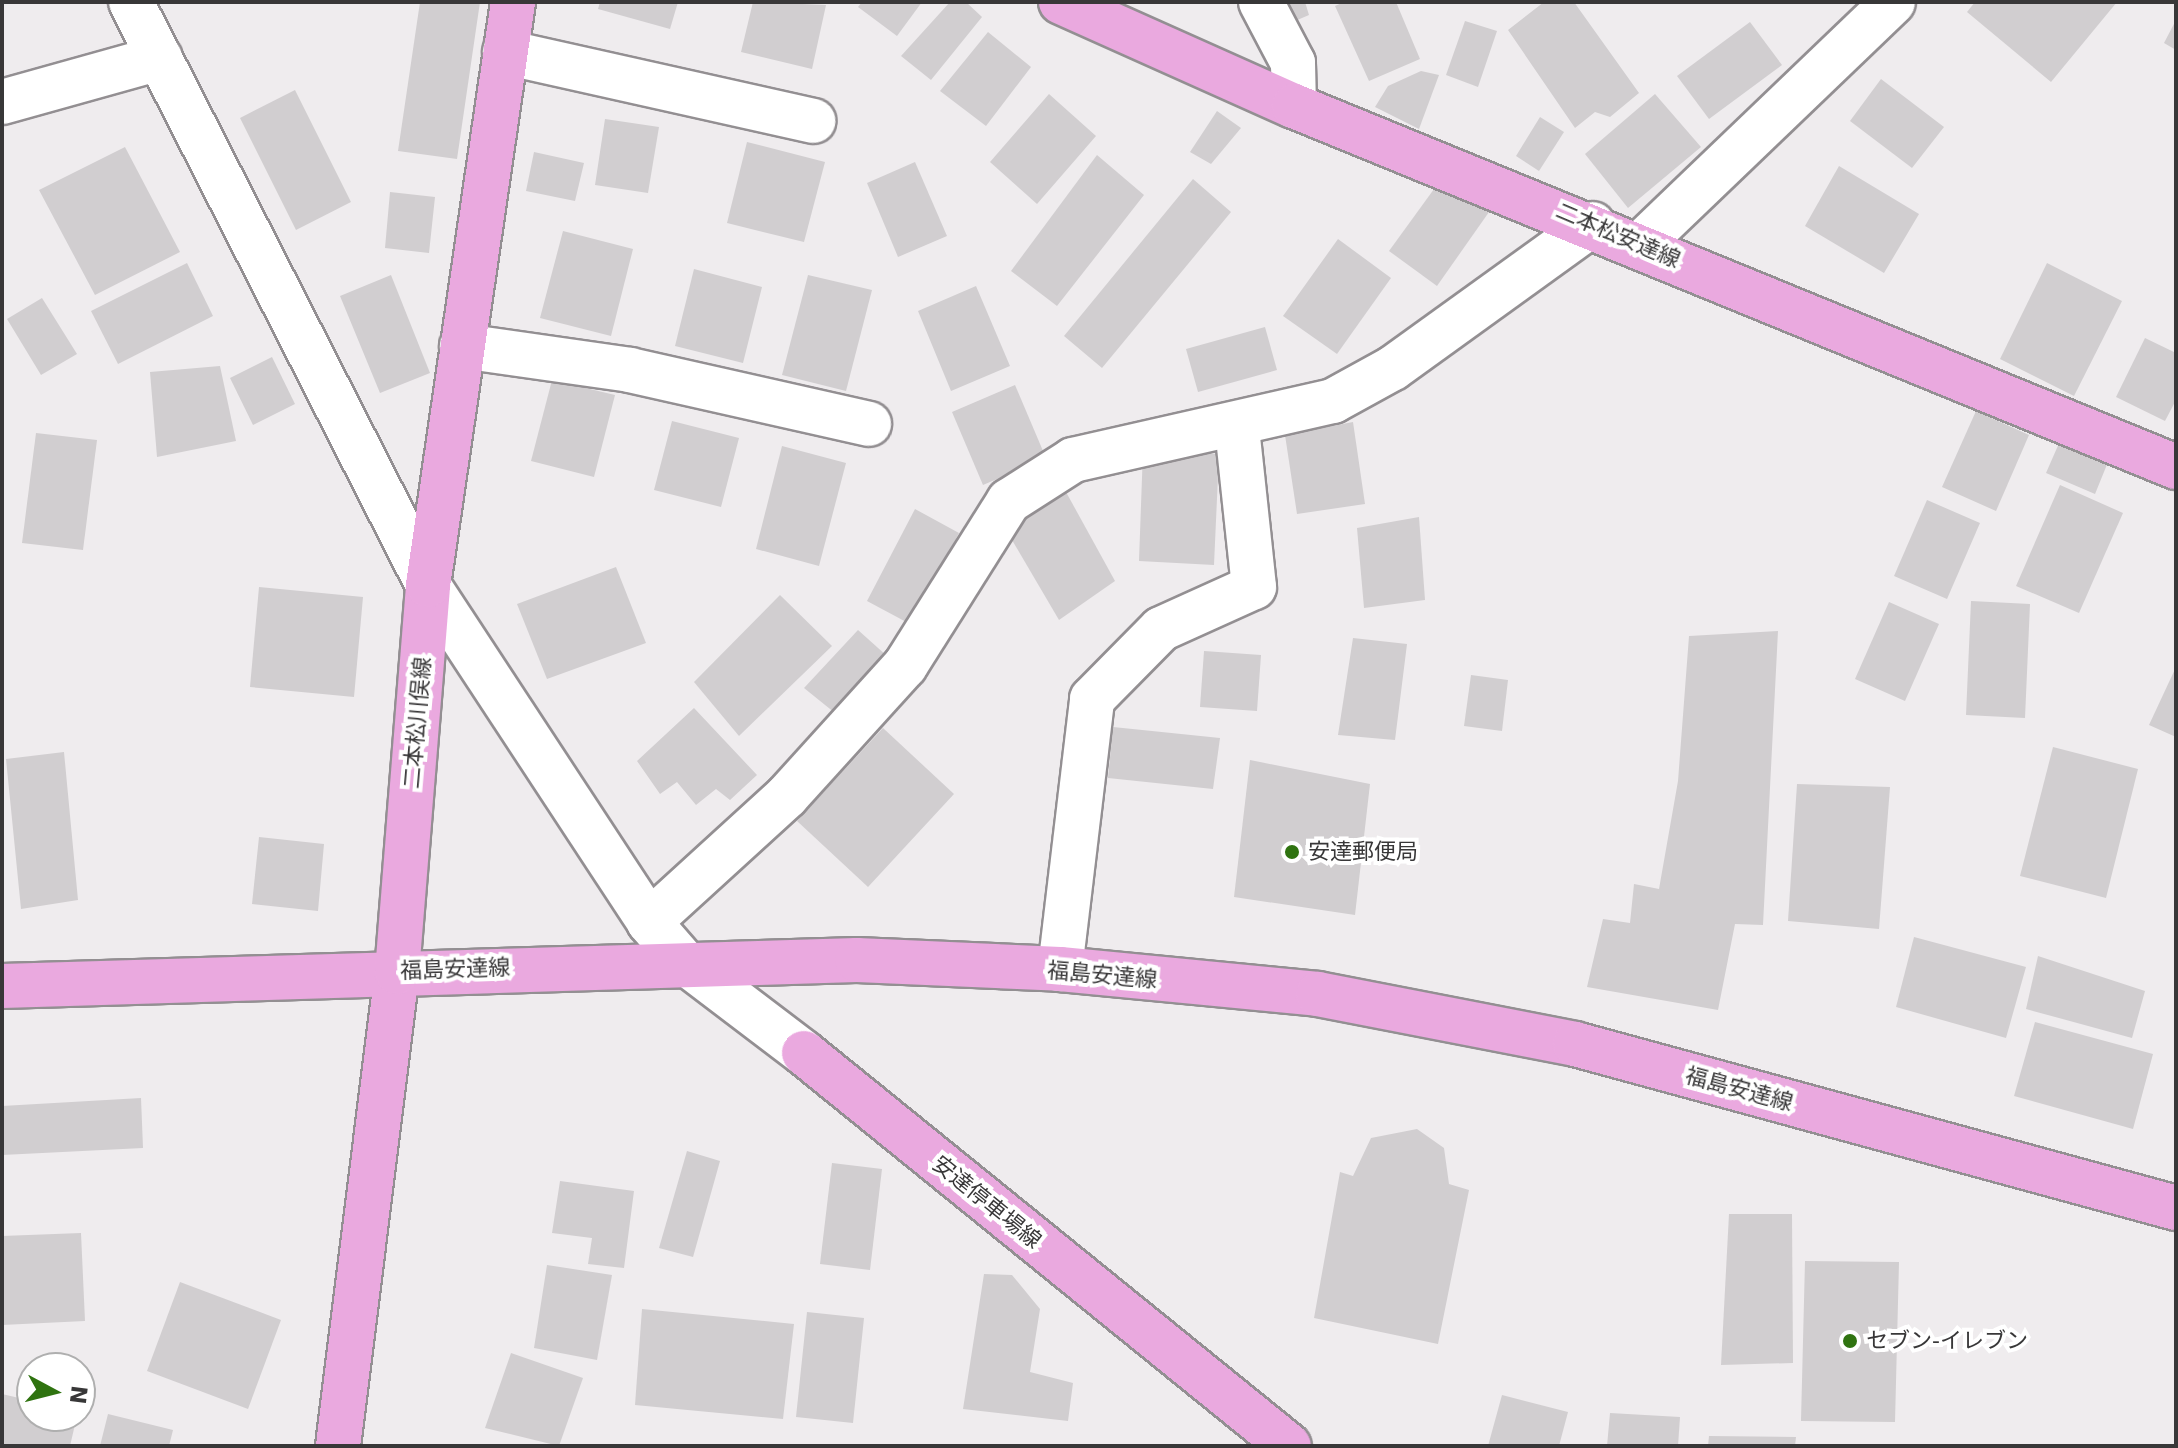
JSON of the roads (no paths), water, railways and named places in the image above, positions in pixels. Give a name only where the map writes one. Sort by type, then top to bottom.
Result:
[{"type":"main road","name":"二本松川俣線","points":[[338,1446],[397,972],[428,585],[513,2]]},
{"type":"main road","name":"二本松安達線","points":[[1061,2],[1294,106],[1593,224],[2176,467]]},
{"type":"main road","name":"福島安達線","points":[[2,986],[683,961],[1060,969],[1318,994],[1575,1044],[2176,1208]]},
{"type":"main road","name":"安達停車場線","points":[[804,1053],[1289,1446]]},
{"type":"street","name":"安達停車場線","points":[[131,2],[428,585],[649,922],[683,961],[804,1053]]},
{"type":"street","points":[[1261,2],[1293,63],[1294,106]]},
{"type":"street","points":[[1641,244],[1893,2]]},
{"type":"street","points":[[505,52],[813,121]]},
{"type":"street","points":[[2,102],[160,58]]},
{"type":"street","points":[[649,922],[787,796],[905,666],[1009,501],[1073,460],[1237,427],[1333,401],[1393,368],[1593,224]]},
{"type":"street","points":[[462,346],[630,370],[869,424]]},
{"type":"street","points":[[1060,969],[1092,699],[1161,629],[1254,587],[1237,427]]},
{"type":"place","name":"安達郵便局","points":[[1292,852]]},
{"type":"place","name":"セブン-イレブン","points":[[1850,1341]]}]
